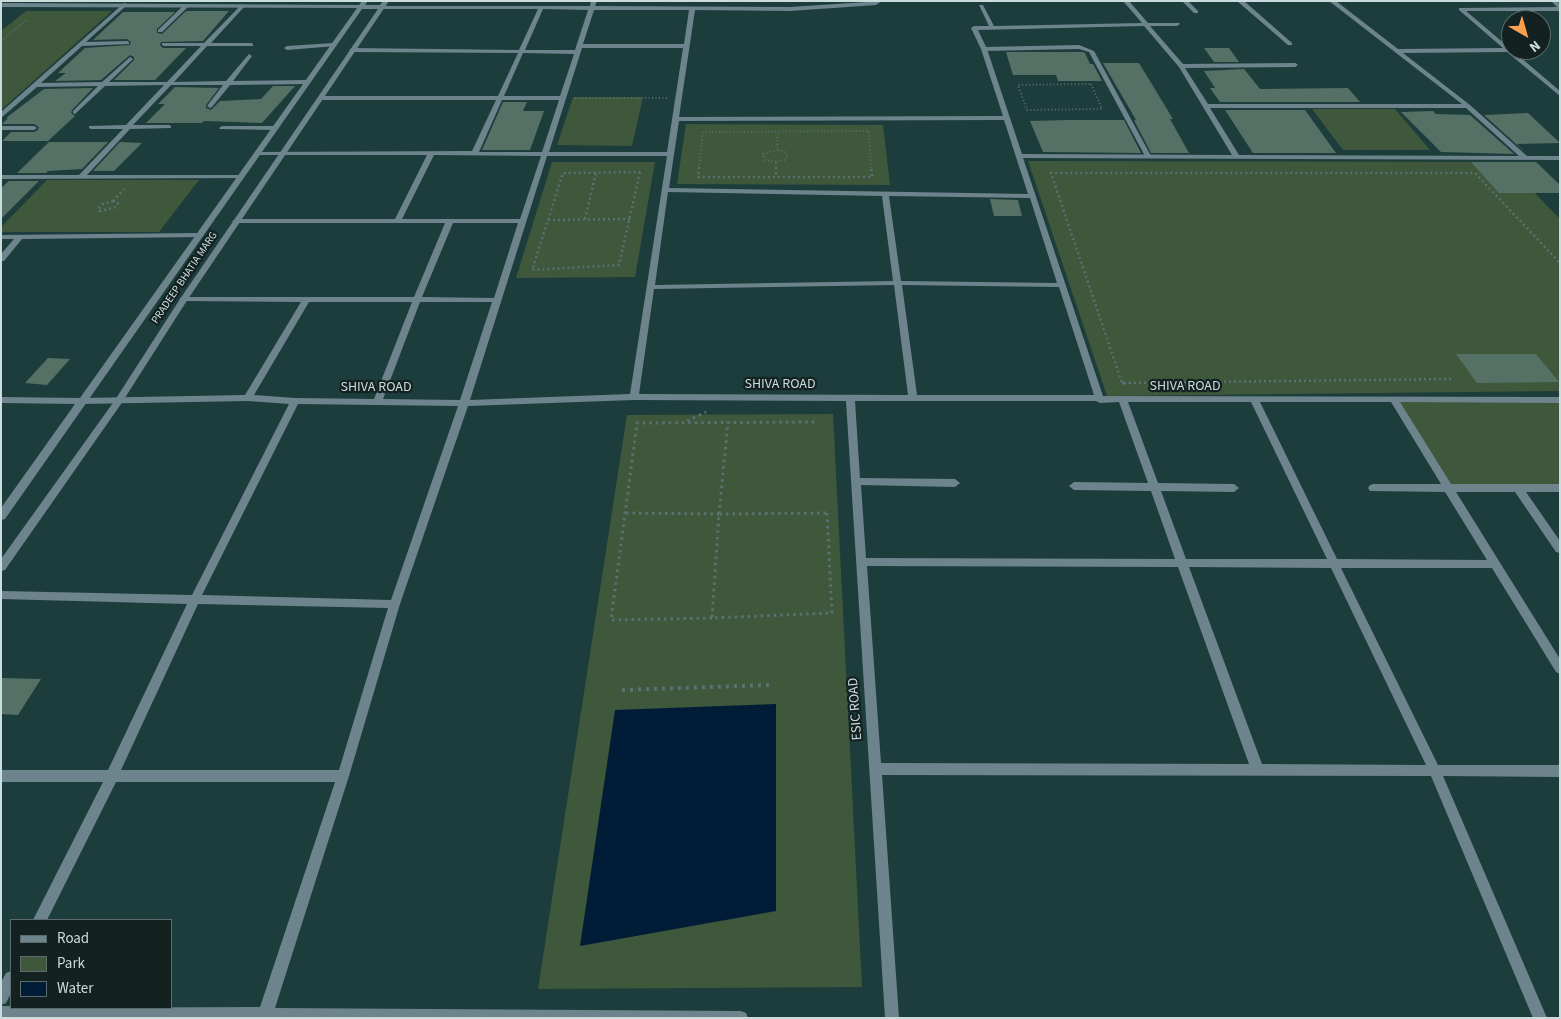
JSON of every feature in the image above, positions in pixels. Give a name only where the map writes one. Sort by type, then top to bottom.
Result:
[{"type":"street","points":[[492,8],[495,1]]},
{"type":"street","points":[[1,5],[19,3],[186,6],[384,4],[541,8],[593,5],[692,10],[790,9],[876,3],[879,1]]},
{"type":"street","points":[[1126,1],[1181,66],[1237,157]]},
{"type":"street","points":[[1185,1],[1196,12]]},
{"type":"street","points":[[1240,1],[1290,44]]},
{"type":"street","points":[[1332,1],[1468,106],[1525,158]]},
{"type":"street","points":[[1518,1],[1530,9]]},
{"type":"street","points":[[1554,1],[1560,8]]},
{"type":"street","name":"PRADEEP BHATIA MARG","points":[[1,516],[363,4]]},
{"type":"street","name":"PRADEEP BHATIA MARG","points":[[1,566],[118,402],[184,299],[384,4]]},
{"type":"street","points":[[1,116],[124,5]]},
{"type":"street","points":[[265,1015],[343,776],[395,604],[464,402],[593,5]]},
{"type":"street","points":[[160,31],[186,6]]},
{"type":"street","points":[[81,177],[242,6]]},
{"type":"street","points":[[981,6],[992,27]]},
{"type":"street","points":[[475,154],[541,8]]},
{"type":"street","points":[[1501,44],[1461,9],[1560,8]]},
{"type":"street","points":[[634,398],[692,10]]},
{"type":"street","points":[[1100,400],[984,49],[974,28],[1177,24]]},
{"type":"street","points":[[81,44],[127,44]]},
{"type":"street","points":[[164,44],[251,45]]},
{"type":"street","points":[[287,48],[334,45]]},
{"type":"street","points":[[352,50],[520,53],[578,49],[686,46]]},
{"type":"street","points":[[984,49],[1079,48],[1091,51],[1148,156]]},
{"type":"street","points":[[1398,51],[1501,50]]},
{"type":"street","points":[[210,106],[250,56]]},
{"type":"street","points":[[75,112],[130,59]]},
{"type":"street","points":[[1520,60],[1559,94]]},
{"type":"street","points":[[1181,66],[1295,65]]},
{"type":"street","points":[[36,85],[308,82]]},
{"type":"street","points":[[320,98],[562,98]]},
{"type":"street","points":[[1205,106],[1468,106]]},
{"type":"street","points":[[675,119],[1007,118]]},
{"type":"street","points":[[91,127],[169,127]]},
{"type":"street","points":[[1,128],[34,128]]},
{"type":"street","points":[[222,128],[276,128]]},
{"type":"street","points":[[258,153],[670,154]]},
{"type":"street","points":[[398,222],[432,153]]},
{"type":"street","points":[[1019,156],[1560,158]]},
{"type":"street","points":[[1,177],[241,177]]},
{"type":"street","points":[[665,190],[1032,196]]},
{"type":"street","points":[[886,193],[913,399]]},
{"type":"street","points":[[378,401],[450,221]]},
{"type":"street","points":[[236,222],[522,221]]},
{"type":"street","points":[[1,238],[200,235]]},
{"type":"street","points":[[1,259],[20,237]]},
{"type":"street","points":[[650,287],[897,283],[1062,286]]},
{"type":"street","points":[[184,299],[497,300]]},
{"type":"street","points":[[248,398],[307,299]]},
{"type":"street","name":"SHIVA ROAD","points":[[1,400],[118,402],[248,398],[296,401],[464,402],[634,398],[1256,401],[1560,400]]},
{"type":"street","name":"ESIC ROAD","points":[[850,399],[892,1018]]},
{"type":"street","points":[[1124,400],[1257,769]]},
{"type":"street","points":[[1394,400],[1560,669]]},
{"type":"street","points":[[40,919],[132,736],[195,599],[296,401]]},
{"type":"street","points":[[1256,401],[1434,770],[1540,1018]]},
{"type":"street","points":[[856,481],[955,483]]},
{"type":"street","points":[[1074,486],[1234,488]]},
{"type":"street","points":[[1373,488],[1560,488]]},
{"type":"street","points":[[1518,488],[1560,550]]},
{"type":"street","points":[[861,562],[1496,564]]},
{"type":"street","points":[[1,595],[395,604]]},
{"type":"street","points":[[875,769],[1560,771]]},
{"type":"street","points":[[1,776],[343,776]]},
{"type":"street","points":[[1,998],[10,980]]},
{"type":"street","points":[[1,1013],[741,1018]]},
{"type":"path","points":[[1,41],[27,19],[36,18]]},
{"type":"path","points":[[1091,84],[1102,109],[1027,110],[1018,85],[1091,84]]},
{"type":"path","points":[[562,98],[678,98]]},
{"type":"path","points":[[777,150],[778,131]]},
{"type":"path","points":[[869,131],[872,177],[776,177],[698,177],[703,132],[869,131]]},
{"type":"path","points":[[777,150],[785,152],[788,156],[785,160],[776,162],[765,160],[763,157],[766,152],[777,150]]},
{"type":"path","points":[[776,162],[776,177]]},
{"type":"path","points":[[640,172],[630,219],[619,265],[532,270],[563,173],[640,172]]},
{"type":"path","points":[[585,220],[596,173]]},
{"type":"path","points":[[1451,379],[1122,383],[1051,173],[1475,173],[1560,263]]},
{"type":"path","points":[[113,201],[118,203],[116,207],[100,211],[98,209],[102,204],[113,201],[130,183]]},
{"type":"path","points":[[548,220],[630,219]]},
{"type":"path","points":[[712,618],[728,422]]},
{"type":"path","points":[[626,513],[827,512],[832,613],[611,620],[636,423],[818,422]]},
{"type":"path","points":[[622,690],[770,685]]},
{"type":"green space","points":[[31,1],[357,1],[31,2]]},
{"type":"green space","points":[[26,11],[112,11],[1,110],[1,31]]},
{"type":"green space","points":[[573,97],[643,97],[632,146],[557,145]]},
{"type":"green space","points":[[1312,109],[1395,109],[1430,150],[1343,150]]},
{"type":"green space","points":[[686,124],[883,125],[890,185],[677,184]]},
{"type":"green space","points":[[1028,161],[1505,162],[1560,219],[1560,391],[1107,396]]},
{"type":"green space","points":[[552,162],[655,162],[635,277],[516,278]]},
{"type":"green space","points":[[47,180],[199,180],[159,232],[1,232],[1,227]]},
{"type":"green space","points":[[1394,400],[1560,400],[1560,488],[1448,487]]},
{"type":"green space","points":[[833,414],[862,987],[538,989],[627,415]]},
{"type":"water","points":[[776,704],[776,911],[580,946],[615,710]]},
{"type":"building","points":[[186,11],[229,11],[203,41],[161,42],[160,45],[163,48],[186,48],[155,80],[114,80],[134,60],[134,57],[130,55],[101,80],[55,81],[66,73],[58,73],[85,48],[130,45],[131,42],[127,39],[93,40],[123,12],[175,12],[157,29],[157,33],[162,34]]},
{"type":"building","points":[[1204,48],[1229,48],[1239,62],[1214,62]]},
{"type":"building","points":[[1006,52],[1082,52],[1085,53],[1090,64],[1093,64],[1102,81],[1058,81],[1056,75],[1013,75]]},
{"type":"building","points":[[1103,63],[1139,63],[1173,119],[1170,119],[1189,153],[1151,153],[1134,120],[1136,120]]},
{"type":"building","points":[[1244,69],[1260,89],[1348,88],[1360,102],[1220,102],[1210,88],[1215,88],[1204,71]]},
{"type":"building","points":[[273,86],[295,86],[262,123],[204,121],[202,123],[146,123],[165,104],[158,104],[175,87],[219,88],[206,105],[206,108],[211,110],[220,101],[261,99]]},
{"type":"building","points":[[93,88],[72,110],[71,113],[75,116],[48,141],[2,141],[11,132],[34,132],[38,130],[39,127],[34,124],[2,124],[8,118],[6,118],[44,89]]},
{"type":"building","points":[[503,102],[527,102],[523,111],[544,111],[530,150],[482,150]]},
{"type":"building","points":[[1225,110],[1305,110],[1336,153],[1253,153]]},
{"type":"building","points":[[1433,111],[1436,114],[1470,115],[1514,154],[1441,152],[1401,112]]},
{"type":"building","points":[[1528,113],[1560,143],[1517,144],[1526,153],[1484,115]]},
{"type":"building","points":[[1124,120],[1141,153],[1043,152],[1030,121]]},
{"type":"building","points":[[49,142],[108,142],[82,169],[48,171],[46,173],[17,173]]},
{"type":"building","points":[[120,142],[142,143],[114,171],[93,171]]},
{"type":"building","points":[[1471,162],[1536,162],[1560,185],[1560,193],[1499,193]]},
{"type":"building","points":[[9,181],[39,181],[1,219],[1,188]]},
{"type":"building","points":[[990,199],[1018,200],[1022,216],[994,216]]},
{"type":"building","points":[[1456,354],[1536,354],[1559,382],[1477,383]]},
{"type":"building","points":[[48,358],[70,359],[47,385],[25,383]]},
{"type":"building","points":[[1,678],[41,679],[18,715],[1,714]]}]
